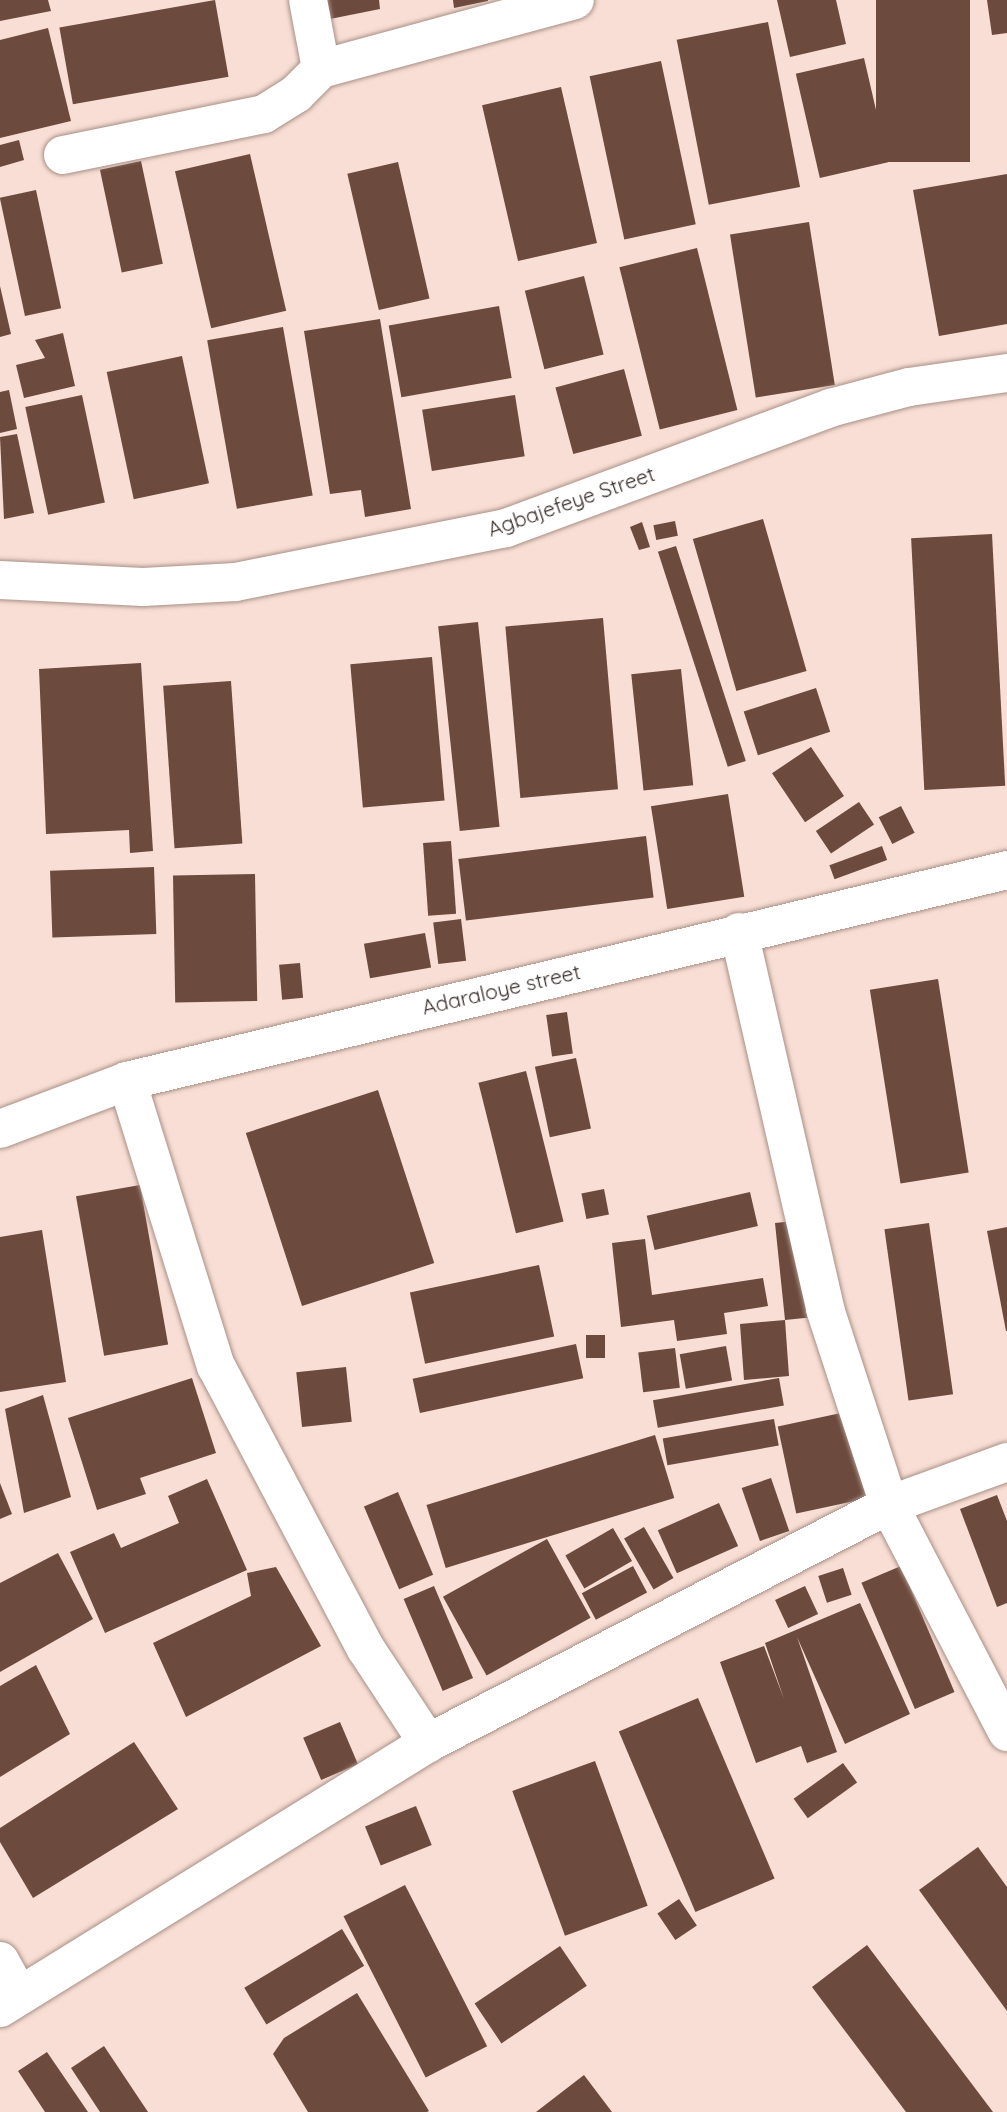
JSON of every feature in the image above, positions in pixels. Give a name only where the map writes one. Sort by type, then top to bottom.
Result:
[{"type":"street","points":[[308,0],[321,69]]},
{"type":"street","points":[[63,155],[264,114],[296,94],[321,69],[575,0]]},
{"type":"street","name":"Agbajefeye Street","points":[[0,580],[143,587],[236,582],[493,531],[830,408],[909,387],[1007,373]]},
{"type":"street","name":"Adaraloye street","points":[[0,1129],[127,1082],[739,932],[1007,870]]},
{"type":"street","points":[[739,932],[825,1309],[889,1505],[1007,1732]]},
{"type":"street","points":[[127,1082],[216,1366],[366,1649],[428,1743]]},
{"type":"street","points":[[0,1961],[9,2001],[428,1743],[889,1505],[1007,1462]]},
{"type":"building","points":[[0,0],[48,0],[51,11],[0,21]]},
{"type":"building","points":[[215,0],[229,77],[73,104],[59,27]]},
{"type":"building","points":[[316,0],[379,0],[380,9],[320,21]]},
{"type":"building","points":[[453,0],[488,0],[488,1],[454,8]]},
{"type":"building","points":[[777,0],[836,0],[846,44],[790,57]]},
{"type":"building","points":[[876,0],[970,0],[970,162],[876,162]]},
{"type":"building","points":[[987,0],[1007,0],[1007,33],[992,35]]},
{"type":"building","points":[[768,22],[800,187],[709,205],[677,40]]},
{"type":"building","points":[[48,28],[71,121],[0,138],[0,40]]},
{"type":"building","points":[[864,58],[888,162],[820,178],[796,74]]},
{"type":"building","points":[[661,61],[696,224],[624,240],[590,76]]},
{"type":"building","points":[[561,87],[597,243],[518,261],[482,105]]},
{"type":"building","points":[[19,140],[24,160],[0,167],[0,145]]},
{"type":"building","points":[[250,154],[286,311],[211,328],[175,171]]},
{"type":"building","points":[[141,161],[163,264],[122,272],[100,170]]},
{"type":"building","points":[[398,162],[429,298],[379,310],[347,174]]},
{"type":"building","points":[[1007,174],[1007,324],[939,336],[913,190]]},
{"type":"building","points":[[36,190],[61,308],[25,316],[0,198]]},
{"type":"building","points":[[809,222],[835,385],[756,397],[730,235]]},
{"type":"building","points":[[697,248],[737,410],[660,429],[619,267]]},
{"type":"building","points":[[584,276],[604,355],[544,369],[525,291]]},
{"type":"building","points":[[0,286],[11,334],[0,337]]},
{"type":"building","points":[[499,306],[512,378],[401,397],[389,325]]},
{"type":"building","points":[[380,319],[411,509],[365,517],[361,490],[330,494],[304,331]]},
{"type":"building","points":[[283,327],[313,495],[237,509],[207,340]]},
{"type":"building","points":[[63,333],[75,386],[24,398],[16,365],[45,358],[35,340]]},
{"type":"building","points":[[182,356],[209,483],[134,499],[107,372]]},
{"type":"building","points":[[624,369],[642,436],[573,454],[555,387]]},
{"type":"building","points":[[9,390],[17,429],[0,433],[0,392]]},
{"type":"building","points":[[82,395],[105,503],[48,515],[25,407]]},
{"type":"building","points":[[515,395],[525,456],[432,471],[422,410]]},
{"type":"building","points":[[17,434],[34,513],[4,519],[0,437]]},
{"type":"building","points":[[763,519],[807,671],[736,691],[693,539]]},
{"type":"building","points":[[675,521],[678,536],[656,540],[653,525]]},
{"type":"building","points":[[642,522],[650,547],[639,550],[630,527]]},
{"type":"building","points":[[992,534],[1005,786],[924,790],[911,538]]},
{"type":"building","points":[[676,546],[746,761],[728,767],[658,552]]},
{"type":"building","points":[[603,618],[618,789],[520,798],[505,627]]},
{"type":"building","points":[[478,622],[500,827],[460,831],[438,626]]},
{"type":"building","points":[[432,657],[445,800],[363,808],[350,664]]},
{"type":"building","points":[[141,663],[153,851],[130,853],[129,830],[46,834],[39,669]]},
{"type":"building","points":[[681,669],[693,785],[644,791],[631,674]]},
{"type":"building","points":[[231,681],[242,844],[175,848],[163,686]]},
{"type":"building","points":[[816,688],[830,732],[758,755],[744,711]]},
{"type":"building","points":[[811,747],[844,796],[805,822],[772,773]]},
{"type":"building","points":[[728,794],[744,897],[667,909],[651,806]]},
{"type":"building","points":[[859,802],[874,824],[831,853],[816,831]]},
{"type":"building","points":[[901,806],[915,833],[892,844],[879,817]]},
{"type":"building","points":[[646,836],[654,898],[466,921],[458,859]]},
{"type":"building","points":[[451,841],[456,914],[428,916],[423,843]]},
{"type":"building","points":[[882,846],[887,860],[835,879],[829,865]]},
{"type":"building","points":[[154,867],[156,934],[52,938],[50,871]]},
{"type":"building","points":[[255,874],[257,1001],[175,1002],[173,875]]},
{"type":"building","points":[[461,919],[466,961],[438,964],[433,922]]},
{"type":"building","points":[[425,933],[431,967],[370,978],[364,944]]},
{"type":"building","points":[[300,963],[303,998],[282,1000],[279,965]]},
{"type":"building","points":[[938,979],[969,1173],[901,1183],[870,990]]},
{"type":"building","points":[[567,1012],[573,1054],[552,1057],[546,1015]]},
{"type":"building","points":[[576,1058],[591,1128],[550,1137],[535,1067]]},
{"type":"building","points":[[526,1071],[563,1221],[516,1233],[478,1083]]},
{"type":"building","points":[[378,1090],[434,1263],[302,1306],[246,1133]]},
{"type":"building","points":[[140,1185],[168,1345],[104,1356],[76,1196]]},
{"type":"building","points":[[604,1189],[609,1215],[586,1219],[581,1193]]},
{"type":"building","points":[[750,1192],[758,1226],[655,1250],[647,1216]]},
{"type":"building","points":[[804,1220],[814,1317],[785,1320],[775,1223]]},
{"type":"building","points":[[929,1223],[953,1394],[909,1401],[884,1229]]},
{"type":"building","points":[[1007,1227],[1007,1331],[1006,1331],[987,1231]]},
{"type":"building","points":[[42,1230],[66,1382],[0,1392],[0,1237]]},
{"type":"building","points":[[645,1239],[652,1295],[763,1278],[768,1306],[724,1313],[727,1334],[677,1341],[674,1320],[621,1327],[612,1243]]},
{"type":"building","points":[[539,1265],[554,1336],[425,1364],[410,1292]]},
{"type":"building","points":[[785,1320],[789,1376],[744,1380],[740,1324]]},
{"type":"building","points":[[586,1335],[605,1335],[605,1358],[586,1358]]},
{"type":"building","points":[[576,1344],[583,1378],[420,1413],[413,1379]]},
{"type":"building","points":[[726,1346],[732,1380],[686,1389],[680,1354]]},
{"type":"building","points":[[675,1348],[680,1388],[643,1392],[638,1353]]},
{"type":"building","points":[[346,1367],[352,1422],[302,1427],[296,1372]]},
{"type":"building","points":[[192,1378],[216,1453],[140,1478],[146,1494],[97,1510],[68,1418]]},
{"type":"building","points":[[779,1378],[784,1406],[658,1428],[653,1400]]},
{"type":"building","points":[[43,1395],[71,1497],[24,1513],[5,1409]]},
{"type":"building","points":[[855,1410],[874,1497],[796,1513],[778,1426]]},
{"type":"building","points":[[774,1419],[779,1446],[667,1465],[663,1439]]},
{"type":"building","points":[[655,1435],[674,1498],[446,1568],[426,1505]]},
{"type":"building","points":[[771,1478],[789,1531],[760,1541],[742,1488]]},
{"type":"building","points":[[207,1479],[247,1570],[105,1633],[70,1552],[114,1533],[121,1548],[179,1523],[168,1496]]},
{"type":"building","points":[[0,1483],[12,1514],[0,1519]]},
{"type":"building","points":[[398,1492],[433,1575],[399,1589],[364,1506]]},
{"type":"building","points":[[997,1495],[1007,1521],[1007,1603],[997,1607],[960,1509]]},
{"type":"building","points":[[719,1503],[738,1546],[677,1573],[658,1530]]},
{"type":"building","points":[[644,1527],[674,1578],[654,1590],[624,1538]]},
{"type":"building","points":[[613,1528],[632,1561],[584,1588],[565,1556]]},
{"type":"building","points":[[547,1539],[591,1618],[487,1675],[443,1597]]},
{"type":"building","points":[[58,1553],[93,1619],[0,1672],[0,1583]]},
{"type":"building","points":[[633,1566],[647,1592],[596,1620],[582,1593]]},
{"type":"building","points":[[901,1566],[955,1692],[915,1709],[861,1583]]},
{"type":"building","points":[[276,1567],[321,1646],[186,1717],[153,1643],[251,1596],[247,1573]]},
{"type":"building","points":[[843,1568],[852,1595],[827,1603],[818,1576]]},
{"type":"building","points":[[434,1586],[473,1678],[443,1691],[404,1599]]},
{"type":"building","points":[[805,1586],[818,1614],[788,1628],[775,1600]]},
{"type":"building","points":[[860,1603],[910,1714],[845,1744],[797,1637],[837,1752],[807,1763],[801,1746],[756,1763],[720,1662],[764,1646],[784,1699],[765,1643]]},
{"type":"building","points":[[36,1665],[70,1734],[0,1777],[0,1686]]},
{"type":"building","points":[[698,1698],[775,1878],[695,1912],[619,1732]]},
{"type":"building","points":[[340,1722],[358,1764],[321,1780],[303,1738]]},
{"type":"building","points":[[134,1742],[178,1809],[33,1898],[0,1842],[0,1828]]},
{"type":"building","points":[[595,1761],[648,1906],[565,1936],[512,1791]]},
{"type":"building","points":[[843,1763],[857,1782],[808,1818],[794,1799]]},
{"type":"building","points":[[416,1806],[432,1845],[381,1866],[365,1827]]},
{"type":"building","points":[[978,1847],[1007,1887],[1007,2011],[919,1890]]},
{"type":"building","points":[[405,1885],[487,2046],[426,2078],[344,1916]]},
{"type":"building","points":[[679,1899],[697,1926],[675,1940],[657,1914]]},
{"type":"building","points":[[342,1929],[364,1966],[266,2025],[244,1988]]},
{"type":"building","points":[[867,1945],[993,2112],[906,2112],[812,1987]]},
{"type":"building","points":[[560,1946],[587,1986],[501,2043],[475,2004]]},
{"type":"building","points":[[357,1993],[429,2111],[308,2112],[273,2054],[284,2038]]},
{"type":"building","points":[[104,2046],[148,2112],[100,2112],[71,2068]]},
{"type":"building","points":[[47,2052],[88,2112],[45,2112],[18,2071]]},
{"type":"building","points":[[584,2075],[612,2112],[536,2112]]}]
